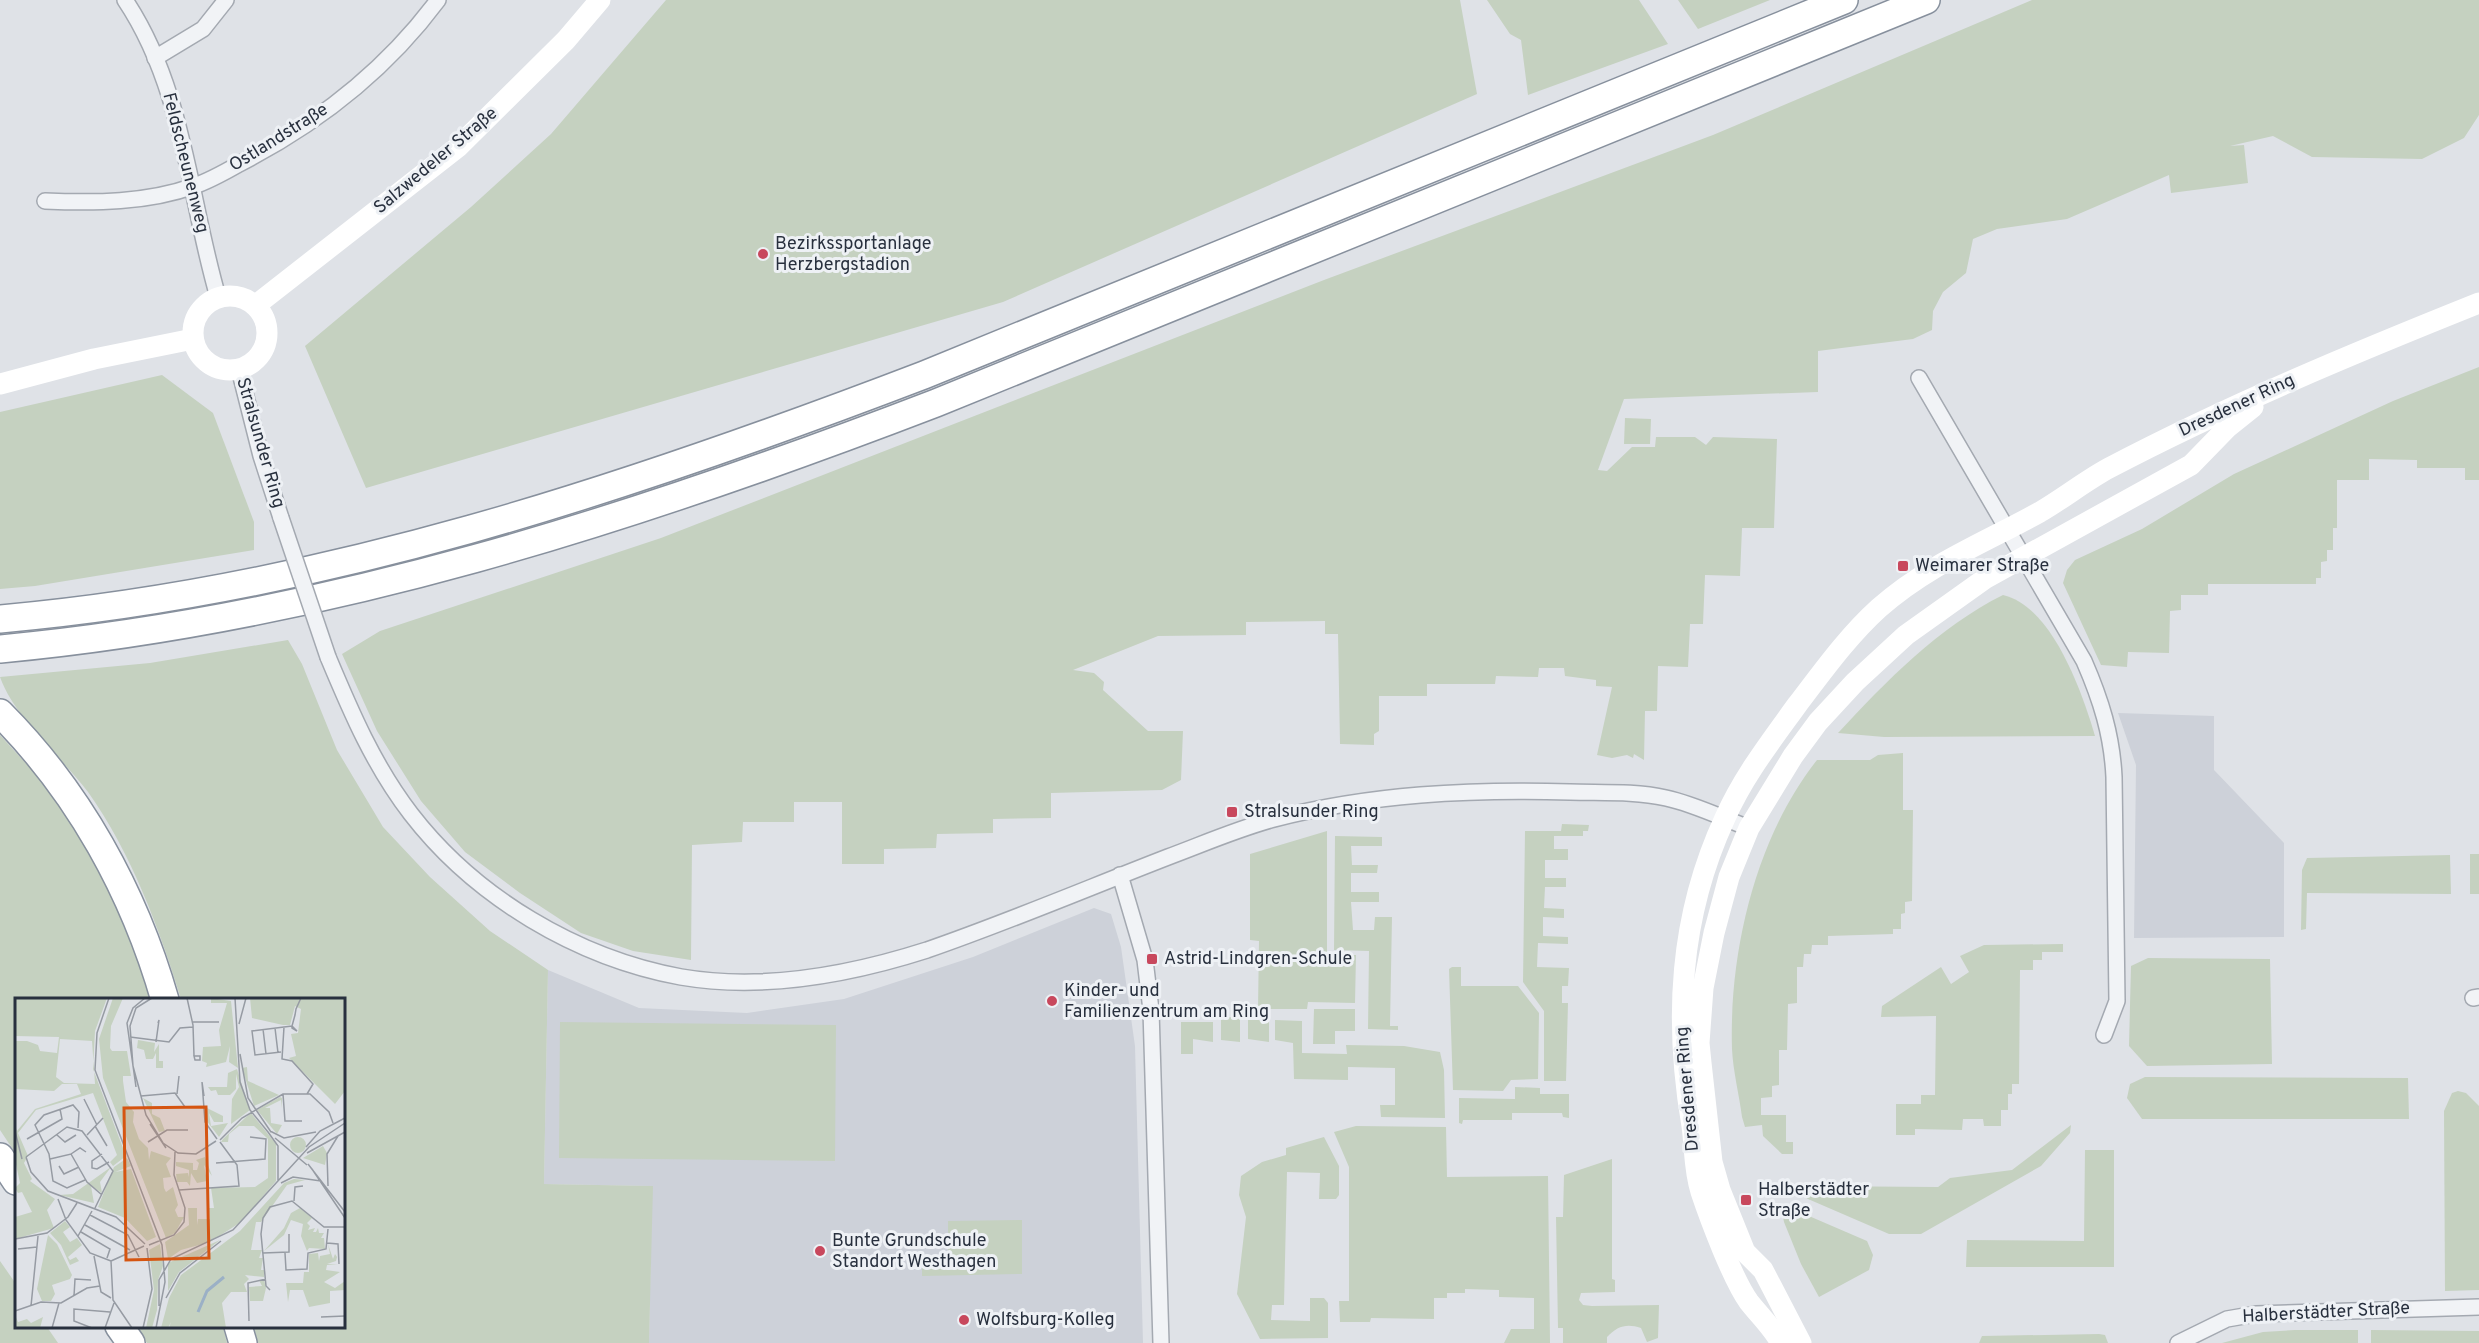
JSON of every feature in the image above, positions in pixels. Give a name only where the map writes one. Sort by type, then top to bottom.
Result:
[{"type":"highway","points":[[0,619],[144,601],[260,581],[489,526],[648,476],[786,428],[924,375],[1292,228],[1845,0]]},
{"type":"highway","points":[[0,649],[148,632],[244,615],[496,554],[652,506],[794,458],[936,403],[1926,0]]},
{"type":"highway","points":[[4,717],[75,802],[104,849],[150,953],[165,998]]},
{"type":"highway","points":[[0,1157],[15,1180]]},
{"type":"highway","points":[[120,1328],[131,1343]]},
{"type":"highway","points":[[239,1328],[243,1343]]},
{"type":"street","name":"Feldscheunenweg","points":[[125,0],[155,58],[179,125],[218,297]]},
{"type":"street","points":[[155,58],[203,29],[226,0]]},
{"type":"street","name":"Ostlandstraße","points":[[45,201],[92,203],[142,198],[194,186],[268,150],[371,76],[413,34],[438,0]]},
{"type":"street","name":"Salzwedeler Straße","points":[[256,305],[458,147],[551,56],[600,0]]},
{"type":"street","points":[[238,296],[256,305],[264,316],[267,329],[266,342],[256,359],[239,369],[227,370],[210,364],[197,350],[194,339],[193,328],[201,309],[218,297],[238,296]]},
{"type":"street","name":"Dresdener Ring","points":[[1781,1343],[1770,1324],[1745,1295],[1702,1196],[1695,1166],[1681,1046],[1685,960],[1705,870],[1724,818],[1766,747],[1850,637],[1880,607],[1969,546],[2045,509],[2090,478],[2192,426],[2318,370],[2479,303]]},
{"type":"street","name":"Dresdener Ring","points":[[1801,1343],[1763,1270],[1745,1252],[1720,1190],[1712,1162],[1699,1043],[1703,988],[1714,933],[1729,877],[1749,828],[1793,756],[1818,722],[1855,682],[1929,618],[2022,557],[2176,475],[2191,465],[2234,422],[2255,406],[2382,351],[2479,314]]},
{"type":"street","points":[[0,384],[94,359],[194,339]]},
{"type":"street","name":"Stralsunder Ring","points":[[239,369],[261,456],[281,518],[328,657],[364,739],[385,777],[409,812],[450,858],[501,900],[544,927],[610,957],[681,977],[745,981],[792,980],[836,974],[927,950],[1120,875]]},
{"type":"street","points":[[1919,378],[2084,661],[2102,704],[2112,746],[2117,1001],[2104,1035]]},
{"type":"street","points":[[1161,1343],[1152,1019],[1145,960],[1120,875],[1233,831],[1272,820],[1380,799],[1452,792],[1634,793],[1668,798],[1749,828]]},
{"type":"street","name":"Halberstädter Straße","points":[[2178,1343],[2227,1318],[2256,1314],[2479,1307]]},
{"type":"shaded area","points":[[2118,713],[2214,716],[2214,770],[2284,843],[2284,937],[2134,938],[2136,765]]},
{"type":"shaded area","points":[[1094,908],[1111,914],[1121,947],[1135,1046],[1143,1343],[649,1343],[652,1186],[544,1184],[548,970],[639,1008],[747,1013],[844,999],[973,957]]},
{"type":"green space","name":"Bezirkssportanlage Herzbergstadion","points":[[666,0],[1460,0],[1477,94],[1003,302],[366,488],[305,346],[471,207],[551,134]]},
{"type":"green space","points":[[1487,0],[1639,0],[1668,44],[1528,95],[1521,40],[1510,34]]},
{"type":"green space","points":[[1678,0],[1770,0],[1698,29]]},
{"type":"green space","points":[[2032,0],[2479,0],[2479,115],[2464,138],[2422,159],[2312,157],[2273,136],[2230,146],[2244,145],[2248,183],[2171,193],[2169,175],[2067,219],[1997,229],[1973,239],[1966,273],[1943,292],[1933,311],[1932,330],[1913,339],[1818,351],[1818,392],[1624,399],[1598,470],[1607,471],[1632,447],[1655,447],[1656,437],[1695,437],[1706,445],[1713,437],[1777,439],[1774,528],[1742,528],[1740,576],[1705,575],[1703,624],[1690,624],[1688,667],[1658,666],[1657,711],[1645,711],[1644,760],[1634,754],[1633,758],[1627,755],[1612,758],[1597,755],[1612,687],[1596,686],[1596,680],[1565,676],[1564,668],[1539,668],[1538,677],[1496,676],[1495,684],[1427,684],[1427,696],[1379,696],[1379,731],[1374,734],[1374,745],[1340,744],[1338,634],[1325,634],[1325,621],[1246,622],[1246,635],[1158,636],[1073,670],[1094,673],[1104,682],[1103,690],[1148,731],[1183,731],[1181,780],[1162,790],[1051,793],[1051,818],[993,819],[993,833],[937,834],[936,848],[884,849],[884,864],[842,864],[842,802],[794,802],[794,822],[743,822],[742,842],[692,845],[691,960],[633,951],[581,933],[520,893],[465,852],[421,801],[377,731],[342,654],[380,631],[661,538],[1324,280],[1713,135]]},
{"type":"green space","points":[[2479,367],[2479,480],[2465,480],[2465,468],[2417,468],[2417,460],[2369,459],[2369,480],[2337,480],[2337,528],[2333,528],[2333,550],[2327,550],[2327,561],[2321,562],[2321,578],[2316,578],[2316,584],[2208,584],[2208,595],[2181,595],[2181,610],[2170,611],[2169,653],[2128,652],[2127,667],[2101,665],[2063,583],[2067,570],[2075,560],[2142,529],[2234,474],[2393,401]]},
{"type":"green space","points":[[162,375],[213,413],[254,522],[254,550],[35,586],[0,589],[0,412]]},
{"type":"green space","points":[[1625,418],[1651,419],[1650,444],[1624,444]]},
{"type":"green space","points":[[2003,595],[2020,602],[2036,615],[2050,633],[2073,675],[2095,736],[1884,737],[1838,733],[1914,656],[1957,622]]},
{"type":"green space","points":[[288,640],[302,664],[337,750],[383,827],[430,877],[490,931],[548,970],[544,1184],[653,1186],[649,1343],[258,1343],[254,1328],[345,1328],[345,998],[181,998],[143,892],[104,816],[88,792],[27,722],[0,677],[150,663]]},
{"type":"green space","points":[[0,735],[57,798],[92,852],[126,925],[151,998],[15,998],[15,1152],[0,1130]]},
{"type":"green space","points":[[1903,753],[1903,810],[1913,810],[1912,901],[1905,902],[1905,913],[1901,914],[1901,929],[1893,929],[1893,934],[1828,936],[1828,945],[1812,945],[1811,954],[1804,954],[1803,967],[1797,967],[1797,1003],[1788,1004],[1787,1050],[1779,1050],[1779,1085],[1772,1086],[1772,1097],[1761,1098],[1761,1115],[1786,1115],[1786,1142],[1793,1142],[1793,1154],[1782,1154],[1763,1136],[1762,1125],[1745,1127],[1734,1066],[1732,1012],[1735,973],[1750,897],[1778,824],[1796,791],[1817,760],[1870,760],[1878,755]]},
{"type":"green space","points":[[1562,824],[1589,825],[1588,831],[1583,831],[1583,836],[1554,836],[1554,849],[1568,849],[1568,860],[1545,860],[1545,878],[1566,878],[1566,887],[1545,887],[1544,908],[1564,909],[1564,918],[1543,917],[1543,936],[1568,937],[1568,944],[1538,943],[1537,967],[1569,968],[1568,986],[1562,986],[1562,1003],[1568,1003],[1566,1081],[1544,1081],[1544,1011],[1523,982],[1525,831],[1561,831]]},
{"type":"green space","points":[[1327,831],[1327,955],[1356,955],[1355,1003],[1308,1002],[1307,1009],[1258,1009],[1259,941],[1250,940],[1250,854]]},
{"type":"green space","points":[[1335,836],[1382,837],[1382,846],[1351,846],[1352,865],[1378,865],[1377,873],[1351,873],[1351,892],[1379,892],[1379,902],[1351,902],[1353,930],[1374,930],[1375,917],[1392,917],[1390,1026],[1398,1026],[1398,1030],[1368,1029],[1369,951],[1334,950]]},
{"type":"green space","points":[[2470,854],[2479,854],[2479,894],[2470,894]]},
{"type":"green space","points":[[2450,855],[2451,894],[2307,893],[2306,929],[2301,930],[2302,870],[2307,858]]},
{"type":"green space","points":[[2063,944],[2063,952],[2042,952],[2042,960],[2033,960],[2033,970],[2020,970],[2019,1084],[2012,1084],[2012,1094],[2008,1094],[2008,1110],[2001,1110],[2001,1126],[1984,1126],[1983,1119],[1963,1119],[1962,1130],[1915,1129],[1915,1135],[1896,1135],[1896,1104],[1921,1104],[1921,1095],[1935,1095],[1936,1016],[1881,1017],[1882,1006],[1941,967],[1951,984],[1969,972],[1960,956],[1984,945]]},
{"type":"green space","points":[[2148,958],[2270,959],[2272,1064],[2147,1066],[2129,1046],[2131,966]]},
{"type":"green space","points":[[1461,967],[1461,986],[1518,986],[1539,1013],[1538,1079],[1511,1080],[1503,1091],[1453,1090],[1449,969]]},
{"type":"green space","points":[[1314,1009],[1355,1009],[1355,1031],[1335,1031],[1335,1044],[1313,1044]]},
{"type":"green space","points":[[1221,1017],[1240,1017],[1240,1042],[1221,1040]]},
{"type":"green space","points":[[1248,1020],[1269,1020],[1269,1042],[1248,1039]]},
{"type":"green space","points":[[1275,1020],[1302,1021],[1302,1053],[1347,1054],[1346,1045],[1404,1046],[1440,1052],[1444,1070],[1445,1118],[1381,1117],[1380,1105],[1395,1105],[1395,1068],[1348,1067],[1348,1080],[1294,1079],[1293,1043],[1275,1040]]},
{"type":"green space","points":[[560,1022],[836,1025],[835,1161],[559,1158]]},
{"type":"green space","points":[[1181,1022],[1213,1022],[1213,1042],[1193,1039],[1193,1054],[1181,1054]]},
{"type":"green space","points":[[2145,1077],[2408,1078],[2409,1119],[2142,1119],[2127,1098],[2130,1084]]},
{"type":"green space","points":[[1515,1087],[1540,1088],[1540,1094],[1569,1094],[1569,1118],[1563,1117],[1562,1113],[1512,1113],[1512,1120],[1463,1120],[1462,1124],[1459,1123],[1459,1098],[1515,1099]]},
{"type":"green space","points":[[2458,1091],[2466,1093],[2479,1106],[2479,1290],[2445,1291],[2444,1111],[2452,1093]]},
{"type":"green space","points":[[2071,1125],[2070,1133],[2041,1166],[1921,1234],[1889,1234],[1799,1193],[1804,1186],[1938,1187],[1950,1178],[2012,1170]]},
{"type":"green space","points":[[1356,1126],[1446,1127],[1447,1177],[1548,1176],[1550,1343],[1504,1343],[1511,1329],[1534,1329],[1534,1298],[1499,1297],[1499,1290],[1465,1289],[1465,1293],[1447,1293],[1447,1298],[1434,1298],[1434,1319],[1371,1318],[1370,1322],[1340,1322],[1339,1301],[1349,1301],[1349,1167],[1334,1132]]},
{"type":"green space","points":[[1324,1137],[1339,1166],[1339,1195],[1336,1199],[1319,1199],[1320,1173],[1287,1172],[1284,1305],[1272,1305],[1271,1320],[1310,1321],[1310,1298],[1324,1298],[1328,1303],[1328,1338],[1260,1339],[1237,1294],[1246,1217],[1239,1195],[1241,1176],[1262,1162],[1286,1155],[1286,1148]]},
{"type":"green space","points":[[2085,1150],[2114,1150],[2114,1267],[1966,1267],[1967,1240],[2084,1241]]},
{"type":"green space","points":[[1612,1159],[1612,1279],[1615,1280],[1615,1292],[1581,1293],[1579,1300],[1583,1305],[1592,1306],[1659,1305],[1658,1338],[1647,1342],[1641,1328],[1627,1326],[1611,1333],[1607,1337],[1607,1343],[1563,1343],[1563,1328],[1558,1328],[1556,1217],[1563,1217],[1564,1175]]},
{"type":"green space","points":[[1795,1210],[1867,1241],[1873,1255],[1869,1270],[1819,1297],[1801,1264],[1784,1222],[1783,1217]]},
{"type":"green space","points":[[1022,1220],[1022,1274],[922,1276],[922,1263],[948,1263],[948,1221]]},
{"type":"green space","points":[[0,1261],[15,1283],[15,1328],[48,1328],[58,1343],[0,1343]]},
{"type":"green space","points":[[136,1328],[223,1328],[227,1343],[147,1343]]},
{"type":"green space","points":[[2358,1330],[2358,1343],[2222,1343],[2263,1332]]},
{"type":"green space","points":[[2371,1330],[2479,1331],[2479,1343],[2371,1343]]},
{"type":"green space","points":[[2105,1335],[2108,1343],[1979,1343],[1982,1336]]},
{"type":"place","name":"Bezirkssportanlage Herzbergstadion","points":[[763,254]]},
{"type":"place","name":"Weimarer Straße","points":[[1903,566]]},
{"type":"place","name":"Stralsunder Ring","points":[[1232,812]]},
{"type":"place","name":"Astrid-Lindgren-Schule","points":[[1152,959]]},
{"type":"place","name":"Kinder- und Familienzentrum am Ring","points":[[1052,1001]]},
{"type":"place","name":"Halberstädter Straße","points":[[1746,1200]]},
{"type":"place","name":"Bunte Grundschule Standort Westhagen","points":[[820,1251]]},
{"type":"place","name":"Wolfsburg-Kolleg","points":[[964,1320]]}]
